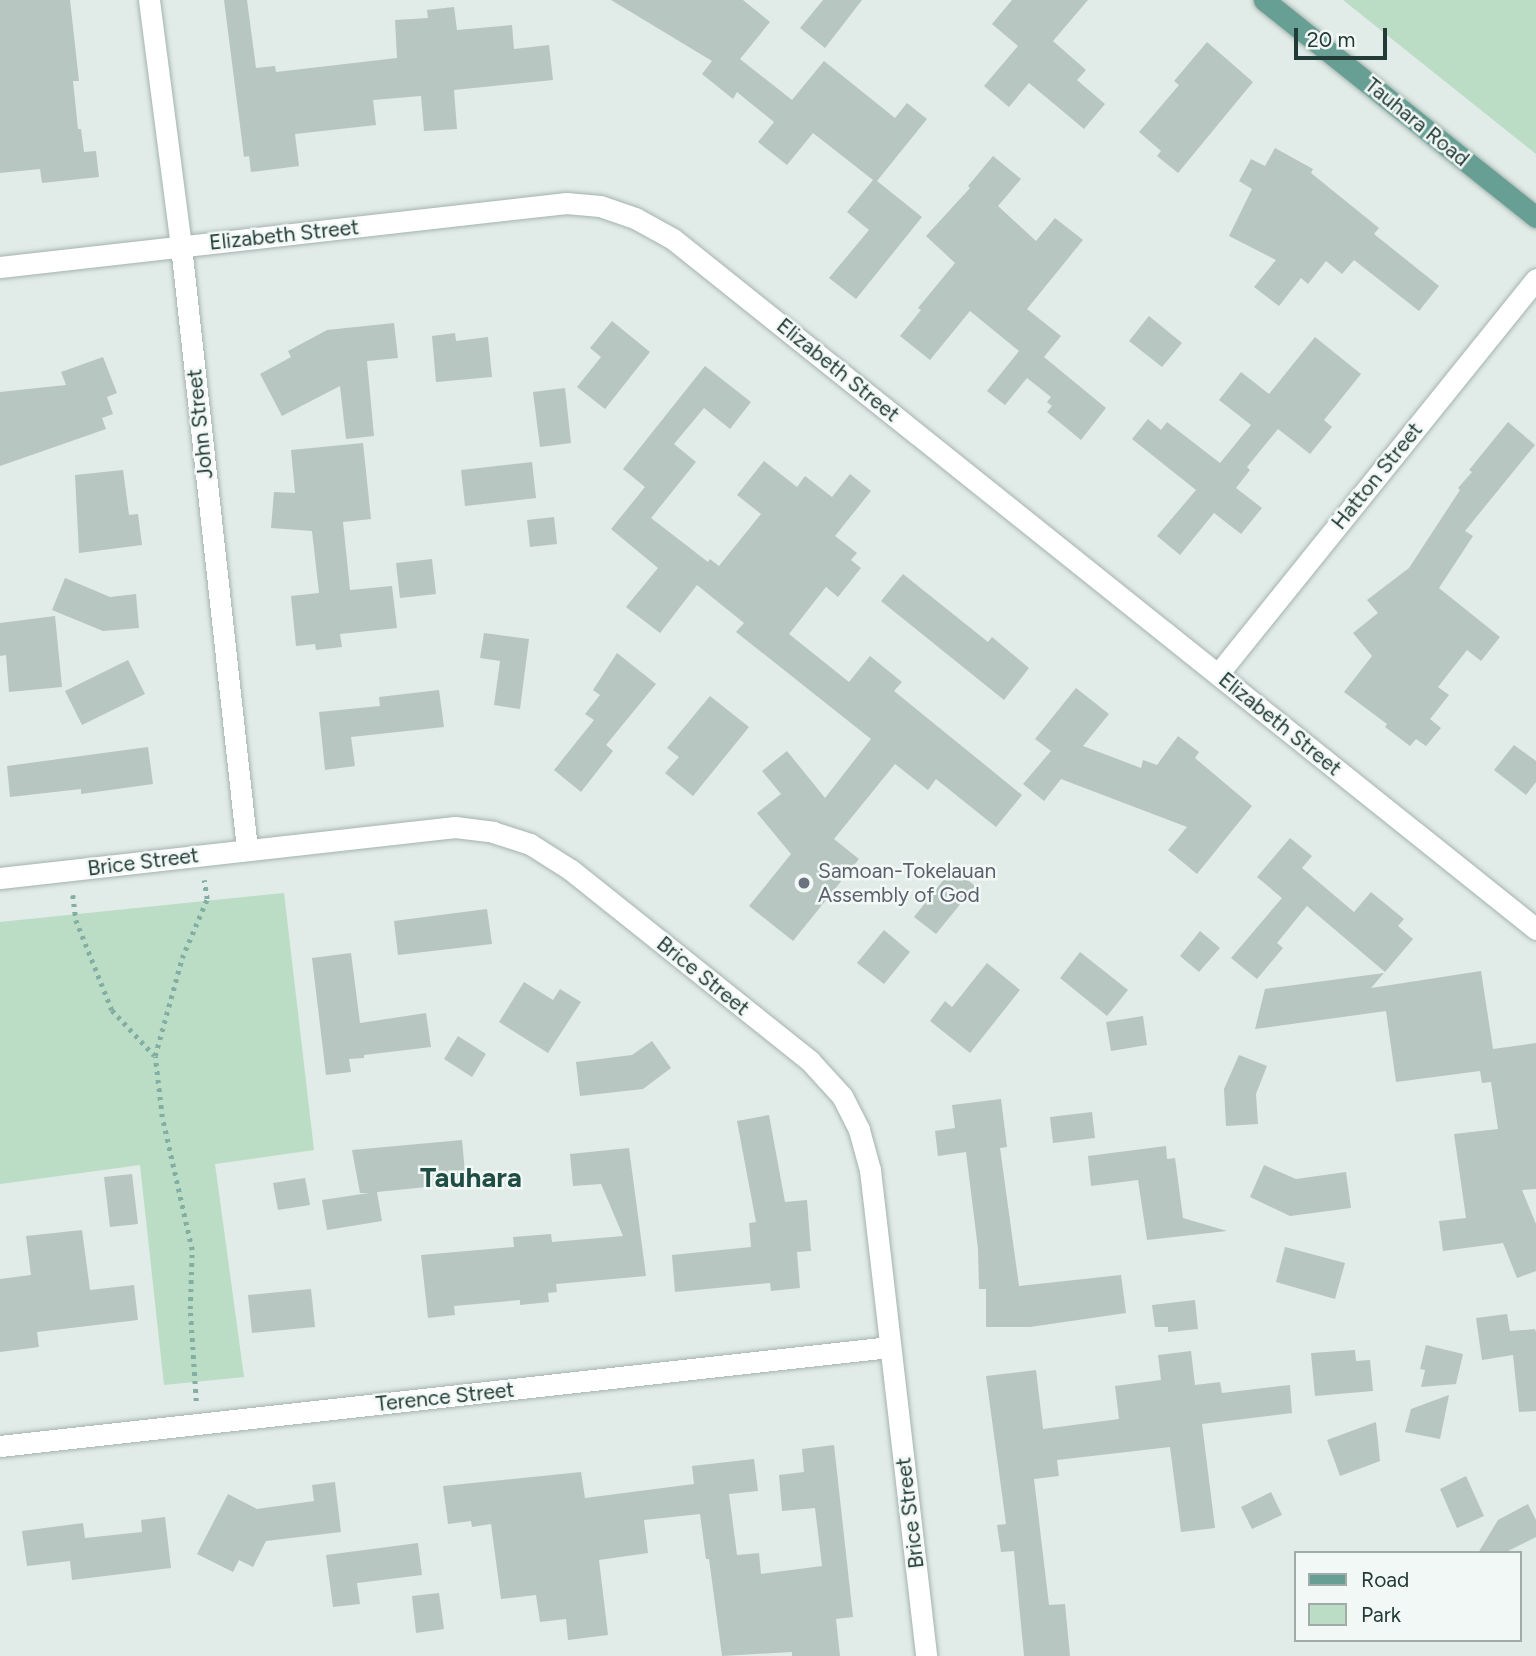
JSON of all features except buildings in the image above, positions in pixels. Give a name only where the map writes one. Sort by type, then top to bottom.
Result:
[{"type":"main road","name":"Tauhara Road","points":[[1264,0],[1536,217]]},
{"type":"street","name":"John Street","points":[[149,0],[181,246],[247,849]]},
{"type":"street","name":"Elizabeth Street","points":[[0,267],[566,203],[600,206],[635,218],[674,239],[1536,929]]},
{"type":"street","name":"Hatton Street","points":[[1218,674],[1536,279]]},
{"type":"street","name":"Brice Street","points":[[0,878],[455,827],[493,832],[530,844],[571,870],[810,1061],[842,1096],[859,1130],[870,1170],[926,1656]]},
{"type":"street","name":"Terence Street","points":[[0,1446],[890,1347]]},
{"type":"path","points":[[198,1425],[190,1309],[192,1250],[163,1117],[155,1056],[182,958],[207,899],[201,855]]},
{"type":"path","points":[[70,870],[76,920],[112,1010],[155,1056]]},
{"type":"green space","points":[[1343,0],[1536,0],[1536,154]]},
{"type":"green space","points":[[284,893],[314,1150],[215,1164],[244,1377],[164,1385],[140,1165],[0,1184],[0,922]]},
{"type":"place","name":"Samoan-Tokelauan Assembly of God","points":[[804,883]]},
{"type":"district","name":"Tauhara","points":[[471,1177]]}]
